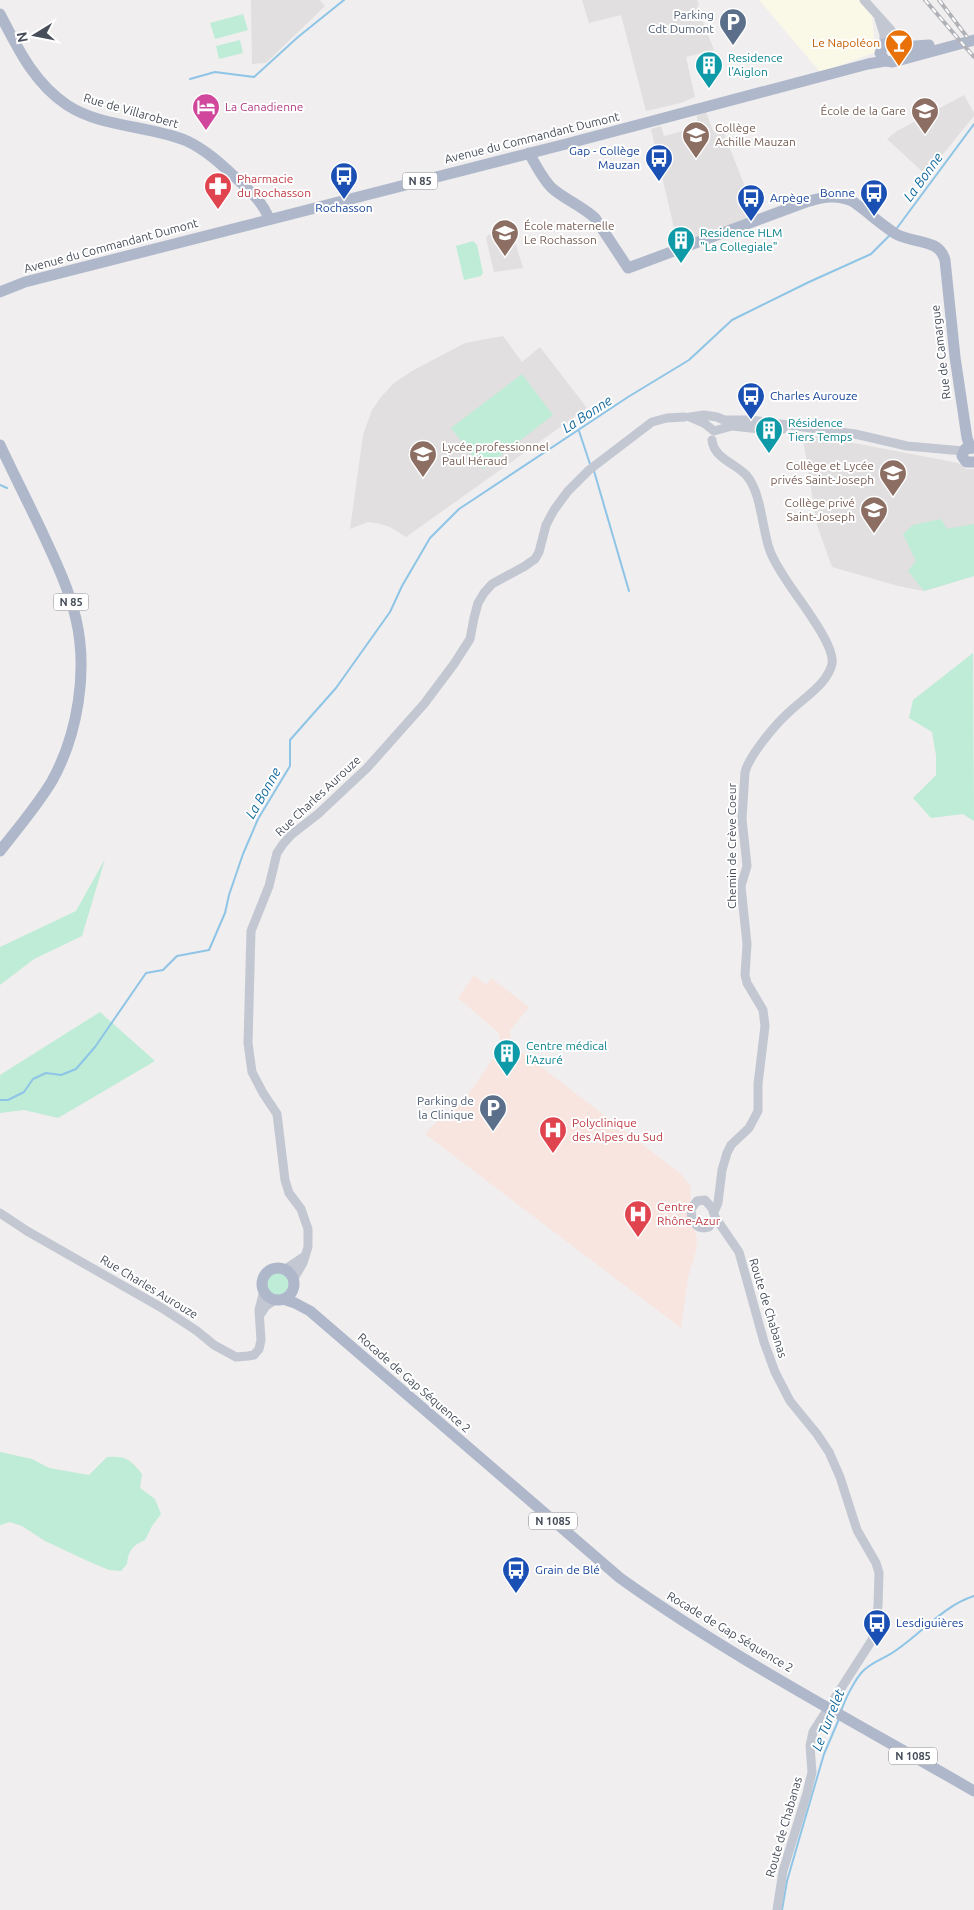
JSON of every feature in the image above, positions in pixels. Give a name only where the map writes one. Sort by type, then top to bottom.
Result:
[{"type":"main road","name":"Rue de Villarobert","points":[[0,14],[32,72],[54,96],[82,113],[163,133],[202,149],[244,186],[268,216]]},
{"type":"main road","points":[[900,50],[974,34]]},
{"type":"main road","points":[[900,50],[974,40]]},
{"type":"main road","points":[[894,42],[900,50],[893,62],[883,52],[894,42]]},
{"type":"main road","name":"Avenue du Commandant Dumont","points":[[0,292],[25,282],[268,216],[300,203],[311,208],[868,64],[883,52]]},
{"type":"main road","name":"Rue de Camargue","points":[[529,153],[539,172],[553,189],[595,218],[628,268],[806,202],[832,196],[848,199],[905,238],[936,246],[943,254],[967,448]]},
{"type":"main road","name":"N 85","points":[[0,445],[68,590],[76,620],[80,649],[78,702],[71,734],[57,770],[40,800],[0,851]]},
{"type":"main road","points":[[967,448],[968,463],[974,462]]},
{"type":"main road","points":[[275,1268],[284,1270],[293,1283],[290,1294],[279,1300],[268,1297],[262,1282],[267,1272],[275,1268]]},
{"type":"main road","name":"Rocade de Gap Séquence 2","points":[[293,1283],[310,1311]]},
{"type":"main road","name":"Rocade de Gap Séquence 2","points":[[279,1300],[295,1303],[310,1311],[620,1578],[694,1630],[974,1791]]},
{"type":"street","points":[[864,0],[892,30],[900,50]]},
{"type":"street","points":[[876,14],[883,29],[883,52]]},
{"type":"street","points":[[718,422],[714,431],[690,417],[704,415],[732,426],[769,430],[798,428],[855,434],[900,444],[943,450],[967,448]]},
{"type":"street","name":"Rue Charles Aurouze","points":[[293,1283],[306,1256],[309,1238],[308,1229],[301,1209],[289,1193],[285,1180],[277,1114],[256,1081],[249,1060],[251,931],[269,886],[278,853],[291,835],[318,814],[367,768],[424,704],[470,639],[478,603],[484,593],[492,584],[535,559],[542,543],[546,525],[568,491],[589,470],[652,422],[667,418],[685,417]]},
{"type":"street","name":"Chemin de Crève Coeur","points":[[712,440],[717,453],[744,474],[752,484],[773,558],[831,650],[826,678],[785,715],[770,732],[747,764],[745,772],[742,819],[747,866],[741,886],[746,939],[745,975],[747,983],[763,1010],[765,1026],[758,1084],[758,1111],[749,1128],[731,1145],[727,1153],[722,1170],[718,1204],[714,1215]]},
{"type":"street","points":[[719,1192],[712,1199],[695,1202],[692,1206],[691,1215],[698,1227],[710,1227],[727,1235]]},
{"type":"street","points":[[706,1201],[714,1215],[710,1227]]},
{"type":"street","name":"Rue Charles Aurouze","points":[[0,1213],[27,1231],[162,1308],[229,1354],[240,1357],[257,1352],[261,1340],[258,1320],[259,1310],[264,1291]]},
{"type":"street","name":"Route de Chabanas","points":[[714,1215],[740,1258],[764,1342],[775,1372],[790,1401],[829,1452],[857,1530],[876,1563],[880,1578],[872,1640],[810,1739],[812,1772],[783,1872],[777,1910]]},
{"type":"street","points":[[284,1270],[306,1256]]},
{"type":"street","points":[[258,1320],[266,1306],[279,1300]]},
{"type":"shaded area","points":[[251,0],[320,0],[325,6],[266,63],[252,64]]},
{"type":"shaded area","points":[[582,0],[697,0],[699,5],[697,7],[714,50],[686,57],[695,97],[681,103],[646,111],[621,15],[589,23]]},
{"type":"shaded area","points":[[759,0],[861,0],[872,14],[875,52],[821,73]]},
{"type":"shaded area","name":"École de la Gare","points":[[964,95],[974,116],[926,175],[887,139],[897,131]]},
{"type":"shaded area","name":"Collège Achille Mauzan","points":[[706,112],[713,131],[722,128],[756,215],[678,245],[651,129],[661,126],[664,136],[698,127],[697,116]]},
{"type":"shaded area","name":"École maternelle Le Rochasson","points":[[511,229],[523,268],[494,272],[486,238],[488,235]]},
{"type":"shaded area","name":"Lycée professionnel Paul Héraud","points":[[503,336],[522,362],[540,347],[587,408],[406,537],[390,527],[368,522],[350,529],[363,435],[372,410],[381,397],[394,383],[412,371],[465,343]]},
{"type":"shaded area","name":"Collège et Lycée privés Saint-Joseph","points":[[802,433],[958,463],[966,469],[974,469],[974,576],[924,591],[898,586],[832,567],[817,525]]},
{"type":"shaded area","name":"Polyclinique des Alpes du Sud","points":[[474,975],[486,985],[491,978],[529,1007],[510,1031],[511,1044],[681,1174],[690,1186],[689,1221],[697,1239],[696,1251],[688,1277],[681,1328],[425,1134],[432,1126],[463,1102],[501,1047],[499,1033],[458,998]]},
{"type":"green space","points":[[243,14],[248,30],[215,39],[210,23]]},
{"type":"green space","points":[[240,40],[243,53],[219,59],[216,46]]},
{"type":"green space","points":[[473,241],[477,245],[483,273],[481,276],[464,280],[456,246]]},
{"type":"green space","points":[[522,374],[553,415],[483,469],[451,428]]},
{"type":"green space","points":[[941,519],[947,529],[974,524],[974,576],[924,591],[908,571],[916,561],[903,534],[913,525]]},
{"type":"green space","points":[[973,653],[974,821],[963,814],[931,818],[913,798],[936,775],[936,755],[932,732],[909,718],[913,700]]},
{"type":"green space","points":[[105,859],[82,936],[34,959],[0,985],[0,947],[76,911]]},
{"type":"green space","points":[[100,1012],[155,1061],[58,1118],[24,1110],[0,1113],[0,1075]]},
{"type":"green space","points":[[278,1272],[286,1276],[290,1284],[286,1292],[278,1296],[270,1292],[266,1284],[270,1276]]},
{"type":"green space","points":[[0,1452],[32,1459],[49,1468],[89,1475],[107,1457],[123,1458],[131,1462],[142,1474],[140,1488],[155,1499],[161,1514],[145,1540],[132,1549],[127,1564],[121,1571],[109,1570],[45,1541],[22,1526],[10,1522],[0,1525]]},
{"type":"waterway","points":[[190,79],[215,72],[254,77],[298,37],[344,0]]},
{"type":"waterway","name":"La Bonne","points":[[897,228],[974,124]]},
{"type":"waterway","name":"La Bonne","points":[[0,1100],[8,1100],[24,1092],[33,1079],[46,1073],[61,1075],[76,1069],[95,1047],[146,973],[163,970],[177,956],[209,950],[225,913],[243,854],[258,819],[290,766],[290,740],[336,688],[390,612],[402,586],[430,538],[459,509],[628,397],[689,360],[732,320],[871,254],[890,235]]},
{"type":"waterway","points":[[579,431],[590,464]]},
{"type":"waterway","points":[[594,471],[629,591]]},
{"type":"waterway","points":[[0,485],[7,488]]},
{"type":"waterway","name":"Le Turrelet","points":[[841,1712],[853,1685],[867,1668],[905,1644],[952,1606],[974,1596]]},
{"type":"waterway","name":"Le Turrelet","points":[[782,1910],[787,1881],[824,1754],[839,1719]]},
{"type":"railway","points":[[925,0],[974,57]]},
{"type":"railway","points":[[939,0],[967,37]]},
{"type":"place","name":"Parking Cdt Dumont","points":[[733,46]]},
{"type":"place","name":"Le Napoléon","points":[[899,67]]},
{"type":"place","name":"Residence l'Aiglon","points":[[709,89]]},
{"type":"place","name":"La Canadienne","points":[[206,131]]},
{"type":"place","name":"École de la Gare","points":[[925,135]]},
{"type":"place","name":"Collège Achille Mauzan","points":[[696,159]]},
{"type":"place","name":"Gap - Collège Mauzan","points":[[659,182]]},
{"type":"place","name":"Rochasson","points":[[344,200]]},
{"type":"place","name":"Pharmacie du Rochasson","points":[[218,210]]},
{"type":"place","name":"Bonne","points":[[874,217]]},
{"type":"place","name":"Arpège","points":[[751,222]]},
{"type":"place","name":"École maternelle Le Rochasson","points":[[505,257]]},
{"type":"place","name":"Residence HLM \"La Collegiale\"","points":[[681,264]]},
{"type":"place","name":"Charles Aurouze","points":[[751,420]]},
{"type":"place","name":"Résidence Tiers Temps","points":[[769,454]]},
{"type":"place","name":"Lycée professionnel Paul Héraud","points":[[423,478]]},
{"type":"place","name":"Collège et Lycée privés Saint-Joseph","points":[[893,497]]},
{"type":"place","name":"Collège privé Saint-Joseph","points":[[874,534]]},
{"type":"place","name":"Centre médical l'Azuré","points":[[507,1077]]},
{"type":"place","name":"Parking de la Clinique","points":[[493,1132]]},
{"type":"place","name":"Polyclinique des Alpes du Sud","points":[[553,1154]]},
{"type":"place","name":"Centre Rhône-Azur","points":[[638,1238]]},
{"type":"place","name":"Grain de Blé","points":[[516,1594]]},
{"type":"place","name":"Lesdiguières","points":[[877,1647]]}]
